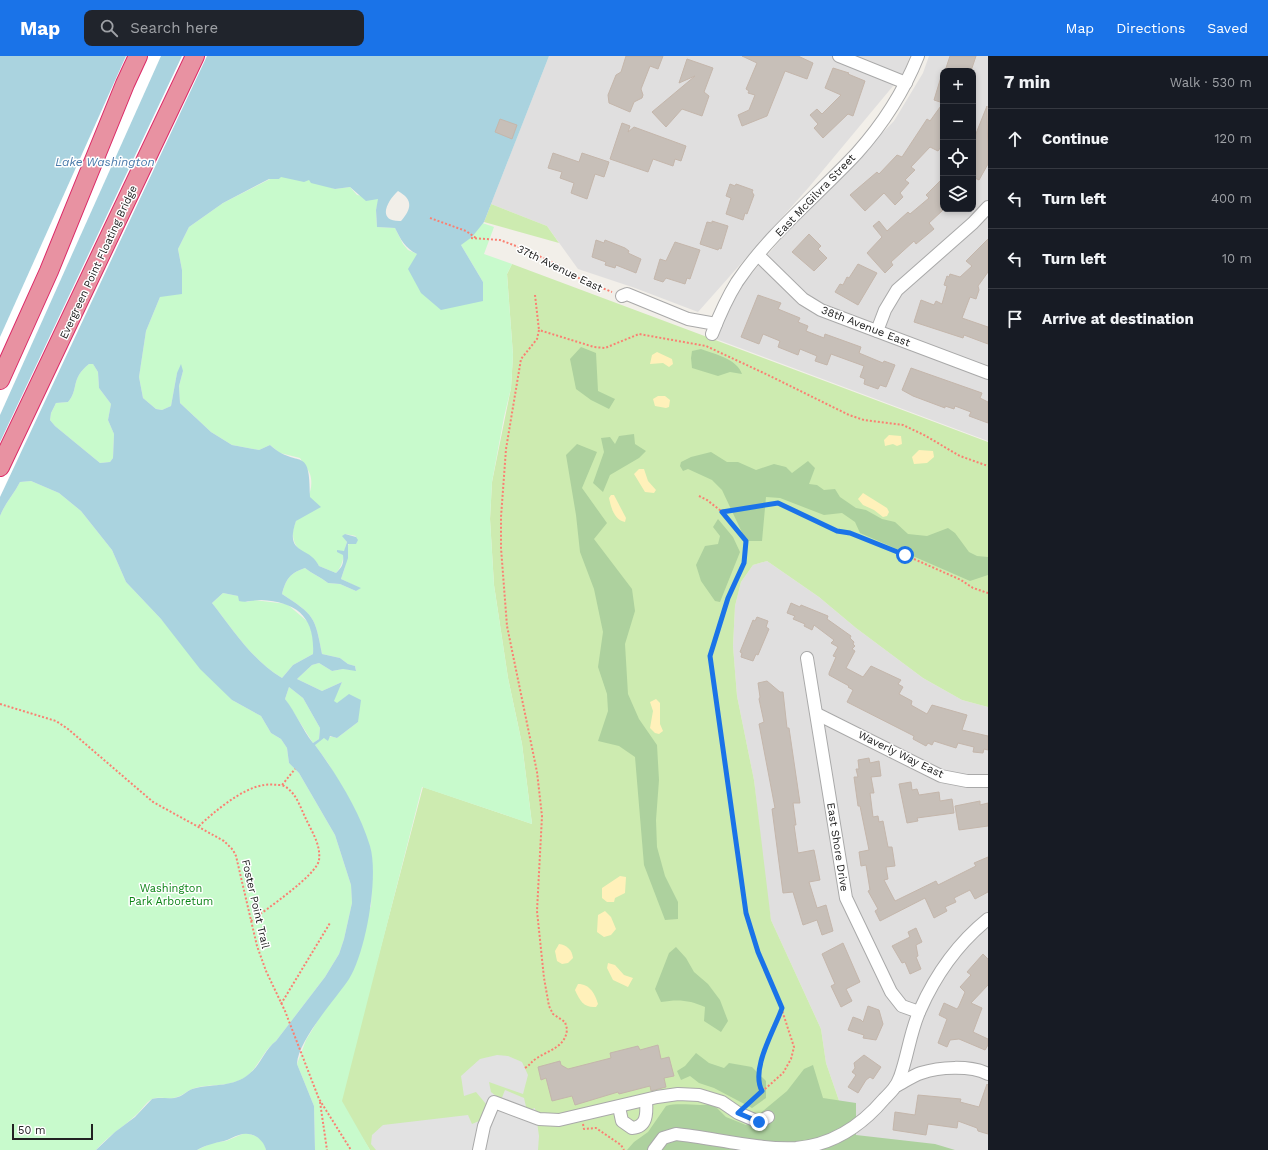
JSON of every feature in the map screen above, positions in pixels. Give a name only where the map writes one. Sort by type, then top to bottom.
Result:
[{"type":"highway","points":[[0,380],[49,271],[125,84],[138,56]]},
{"type":"highway","name":"Evergreen Point Floating Bridge","points":[[0,467],[195,56]]},
{"type":"street","points":[[840,56],[906,83]]},
{"type":"street","name":"East McGilvra Street","points":[[622,296],[627,294],[714,329],[734,287],[759,256],[788,221],[857,153],[871,136],[906,83],[918,56]]},
{"type":"street","points":[[877,331],[885,310],[897,290],[973,223],[988,207]]},
{"type":"street","name":"38th Avenue East","points":[[759,256],[803,299],[821,310],[988,373]]},
{"type":"street","name":"East Shore Drive","points":[[807,658],[846,898],[891,992],[902,1006],[919,1012]]},
{"type":"street","name":"Waverly Way East","points":[[817,714],[941,776],[967,782],[988,781]]},
{"type":"street","points":[[896,1086],[903,1068],[908,1044],[919,1012],[936,977],[956,950],[988,919]]},
{"type":"street","points":[[654,1150],[662,1138],[676,1134],[782,1148],[813,1145],[840,1136],[862,1122],[896,1086],[921,1073],[945,1069],[967,1069],[988,1074]]},
{"type":"street","points":[[478,1150],[484,1126],[494,1102],[539,1119],[559,1120],[678,1094],[698,1095],[722,1102],[738,1113],[759,1122],[768,1117]]},
{"type":"street","points":[[619,1107],[622,1121],[632,1128],[638,1127],[643,1124],[646,1117],[646,1101]]},
{"type":"path","points":[[430,218],[466,231],[477,238]]},
{"type":"path","name":"37th Avenue East","points":[[471,238],[500,240],[524,249],[558,265],[582,280],[622,296]]},
{"type":"path","points":[[525,1068],[536,1058],[554,1050],[563,1040],[567,1029],[565,1022],[553,1014],[549,1006],[544,978],[537,911],[541,859],[541,809],[537,772],[507,626],[502,548],[501,517],[506,449],[521,359],[537,339],[539,330],[535,295]]},
{"type":"path","points":[[539,330],[599,348],[605,348],[639,334],[706,346],[768,375],[849,416],[864,420],[903,426],[924,435],[960,456],[988,466]]},
{"type":"path","points":[[699,496],[707,500],[722,512],[746,541],[744,563],[728,598],[710,656],[746,913],[758,952],[782,1008],[794,1047],[791,1059],[783,1073],[738,1113]]},
{"type":"path","points":[[722,512],[778,503],[837,531],[850,533],[905,555],[961,580],[973,588],[988,593]]},
{"type":"path","name":"Foster Point Trail","points":[[0,704],[56,721],[68,728],[153,802],[199,826],[224,841],[233,850],[236,856],[256,946],[285,1011],[319,1099],[351,1150]]},
{"type":"path","points":[[282,785],[295,769]]},
{"type":"path","points":[[199,826],[212,814],[249,790],[264,785],[282,785],[290,789],[296,798],[318,845],[319,861],[306,879],[251,921]]},
{"type":"path","points":[[281,1004],[330,923]]},
{"type":"path","points":[[762,1091],[759,1084],[764,1050],[782,1008]]},
{"type":"path","points":[[319,1099],[326,1150]]},
{"type":"path","points":[[581,1115],[584,1128],[596,1128],[621,1145],[624,1150]]},
{"type":"shaded area","points":[[549,56],[910,56],[903,74],[809,187],[698,312],[635,288],[578,269],[547,226],[491,204]]},
{"type":"shaded area","points":[[929,56],[988,56],[988,441],[716,339],[722,323],[745,281],[806,210],[894,121],[923,73]]},
{"type":"shaded area","points":[[767,561],[819,597],[856,628],[923,678],[962,700],[988,707],[988,1150],[856,1150],[826,1063],[821,1029],[771,920],[766,890],[754,780],[737,696],[733,646],[735,606],[741,582],[753,565]]},
{"type":"shaded area","points":[[497,1055],[508,1056],[522,1062],[528,1075],[523,1094],[489,1082],[491,1092],[501,1100],[505,1090],[524,1098],[527,1111],[535,1108],[539,1136],[538,1150],[376,1150],[371,1144],[372,1135],[383,1125],[468,1115],[472,1124],[484,1119],[486,1104],[476,1092],[464,1096],[461,1076],[480,1059]]},
{"type":"green space","points":[[281,176],[309,180],[335,189],[350,187],[357,195],[379,199],[376,210],[377,227],[395,228],[403,244],[408,250],[483,282],[461,245],[471,219],[494,227],[484,254],[512,264],[507,274],[513,355],[511,388],[492,482],[490,519],[494,585],[508,678],[522,744],[532,824],[422,787],[342,1101],[370,1150],[315,1150],[314,1106],[297,1064],[306,1040],[320,1017],[371,906],[372,876],[370,847],[356,813],[328,763],[315,745],[325,738],[337,738],[358,722],[333,701],[342,682],[322,691],[297,679],[312,665],[319,663],[332,671],[343,669],[356,670],[355,666],[348,664],[340,658],[322,654],[315,624],[307,612],[282,594],[289,577],[305,568],[328,583],[340,584],[356,591],[360,588],[341,579],[345,567],[348,545],[356,536],[345,534],[344,537],[347,542],[341,566],[336,573],[319,566],[313,559],[299,549],[294,541],[293,533],[295,524],[307,501],[311,483],[310,474],[300,458],[280,453],[270,445],[259,450],[232,445],[211,432],[180,403],[179,386],[183,371],[177,373],[171,406],[162,410],[156,409],[143,398],[139,377],[146,331],[160,297],[182,270],[178,249],[189,227],[223,203],[270,179],[279,179]]},
{"type":"green space","points":[[491,204],[547,226],[559,243],[484,222]]},
{"type":"green space","points":[[512,264],[988,442],[988,707],[962,700],[923,678],[856,628],[819,597],[767,561],[753,565],[741,582],[735,606],[733,646],[737,696],[754,780],[771,920],[821,1029],[826,1063],[856,1150],[370,1150],[340,1102],[423,787],[532,824],[522,744],[508,678],[494,585],[490,519],[492,482],[511,388],[513,355],[507,274]]},
{"type":"green space","points":[[581,347],[596,353],[598,391],[615,399],[609,409],[591,400],[576,389],[570,359]]},
{"type":"green space","points":[[701,349],[731,361],[742,374],[730,372],[718,376],[692,368],[692,351]]},
{"type":"green space","points":[[89,364],[93,364],[98,372],[99,388],[111,404],[108,420],[114,434],[113,458],[110,462],[100,463],[55,426],[50,420],[51,413],[56,403],[68,402],[71,398],[79,375]]},
{"type":"green space","points":[[634,434],[635,444],[646,451],[639,458],[610,475],[603,492],[593,483],[604,452],[601,438],[610,437],[615,444],[619,436]]},
{"type":"green space","points":[[577,444],[597,452],[582,488],[607,523],[594,539],[632,589],[635,611],[625,644],[628,694],[639,719],[657,745],[659,780],[656,820],[657,847],[665,876],[678,902],[678,919],[665,920],[644,865],[635,757],[619,746],[598,741],[608,711],[607,694],[598,667],[603,632],[594,589],[580,552],[576,515],[566,455]]},
{"type":"green space","points":[[711,452],[727,462],[738,462],[756,470],[774,464],[786,467],[792,473],[808,461],[815,468],[809,484],[817,485],[824,490],[835,489],[840,497],[856,508],[866,510],[882,519],[895,522],[908,534],[927,536],[948,528],[955,533],[969,552],[977,556],[988,557],[988,575],[970,581],[860,533],[855,522],[842,513],[824,515],[780,498],[766,497],[762,541],[746,541],[722,490],[712,480],[688,469],[683,471],[680,466],[681,462],[691,457]]},
{"type":"green space","name":"Washington Park Arboretum","points":[[31,481],[59,493],[81,511],[112,550],[126,582],[161,619],[232,700],[261,716],[271,733],[281,739],[287,748],[289,763],[299,773],[335,835],[351,885],[352,903],[339,954],[325,977],[251,1072],[240,1080],[234,1082],[195,1088],[176,1097],[152,1099],[135,1116],[105,1140],[96,1150],[0,1150],[0,516],[20,482]]},
{"type":"green space","points":[[718,519],[733,537],[740,552],[720,602],[715,601],[701,581],[696,565],[705,546],[718,544],[720,536],[713,527]]},
{"type":"green space","points":[[223,593],[238,596],[247,602],[253,600],[287,604],[308,622],[314,638],[313,654],[293,665],[282,678],[271,671],[252,654],[212,603]]},
{"type":"green space","points":[[289,687],[303,698],[320,728],[319,739],[313,743],[285,699]]},
{"type":"green space","points":[[676,947],[686,958],[694,972],[708,984],[720,1000],[728,1021],[721,1032],[704,1021],[705,1007],[684,1001],[661,1002],[655,989],[669,953]]},
{"type":"green space","points":[[696,1053],[709,1063],[724,1068],[729,1063],[752,1067],[766,1081],[766,1098],[752,1108],[714,1088],[699,1083],[690,1076],[681,1080],[677,1071],[685,1066]]},
{"type":"green space","points":[[813,1065],[823,1098],[856,1103],[856,1135],[935,1144],[955,1150],[627,1150],[634,1142],[648,1132],[666,1106],[677,1104],[713,1104],[726,1117],[746,1125],[787,1091],[804,1069]]},
{"type":"green space","points":[[245,1133],[259,1138],[266,1150],[197,1150],[212,1143],[226,1141]]},
{"type":"sand","points":[[657,352],[672,359],[673,364],[669,367],[663,363],[650,364],[652,355]]},
{"type":"sand","points":[[658,396],[665,396],[670,400],[669,407],[666,408],[655,406],[653,399]]},
{"type":"sand","points":[[889,435],[901,436],[902,444],[897,446],[893,444],[885,446],[884,440]]},
{"type":"sand","points":[[919,450],[933,451],[934,457],[927,463],[914,464],[912,457]]},
{"type":"sand","points":[[639,469],[644,469],[648,481],[656,490],[654,493],[645,492],[634,474]]},
{"type":"sand","points":[[863,493],[887,508],[889,512],[887,516],[883,517],[874,510],[863,505],[858,499]]},
{"type":"sand","points":[[611,495],[614,495],[626,518],[625,522],[618,519],[614,513],[609,498]]},
{"type":"sand","points":[[656,699],[660,703],[660,724],[663,731],[659,734],[655,733],[650,728],[653,711],[650,702]]},
{"type":"sand","points":[[620,876],[626,877],[625,893],[615,898],[614,902],[607,902],[602,898],[602,888]]},
{"type":"sand","points":[[605,911],[611,917],[616,929],[611,935],[604,937],[597,932],[598,915]]},
{"type":"sand","points":[[559,944],[567,947],[572,953],[573,958],[568,963],[562,964],[557,961],[555,951]]},
{"type":"sand","points":[[608,963],[615,965],[624,975],[633,978],[628,987],[613,980],[607,968]]},
{"type":"sand","points":[[578,984],[582,984],[591,990],[598,1004],[596,1007],[588,1006],[583,1003],[575,990]]},
{"type":"water","name":"Lake Washington","points":[[0,56],[549,56],[484,222],[472,237],[461,245],[483,282],[483,301],[441,310],[421,293],[408,269],[417,254],[409,249],[395,228],[377,227],[376,210],[378,199],[366,201],[350,187],[335,189],[311,183],[309,180],[304,182],[281,177],[279,179],[269,179],[223,203],[189,227],[178,249],[182,270],[182,294],[160,297],[146,331],[139,377],[143,398],[156,409],[162,410],[171,406],[177,373],[181,364],[183,371],[179,386],[180,403],[211,432],[232,445],[259,450],[270,445],[280,452],[305,463],[308,469],[310,497],[321,507],[296,521],[293,532],[293,540],[299,549],[315,559],[319,566],[336,573],[343,563],[343,555],[337,552],[337,550],[344,551],[347,542],[342,536],[345,534],[356,537],[358,540],[356,544],[348,544],[348,558],[341,579],[361,588],[356,591],[340,584],[328,583],[305,568],[289,577],[282,594],[307,612],[315,624],[322,654],[340,658],[348,664],[355,666],[356,671],[343,669],[332,671],[319,663],[312,665],[297,679],[322,691],[342,682],[334,701],[337,703],[349,694],[361,700],[358,722],[337,738],[330,736],[328,741],[324,738],[315,745],[354,806],[370,846],[372,859],[372,894],[361,951],[349,979],[310,1032],[299,1054],[297,1064],[314,1106],[315,1150],[266,1150],[262,1142],[256,1136],[243,1134],[207,1145],[197,1150],[96,1150],[115,1132],[135,1117],[152,1099],[174,1098],[193,1089],[237,1081],[253,1070],[325,977],[339,954],[352,903],[351,885],[335,835],[299,773],[289,763],[287,748],[281,739],[271,733],[261,716],[232,700],[200,669],[161,619],[126,582],[112,550],[81,511],[59,493],[31,481],[20,482],[0,516]],"holes":[[[398,191],[409,201],[409,209],[401,221],[393,220],[388,218],[386,215],[386,210],[394,195]],[[89,364],[93,364],[98,372],[99,388],[111,404],[108,420],[114,434],[113,458],[110,462],[100,463],[55,426],[50,420],[51,413],[56,403],[68,402],[71,398],[77,379],[83,369]],[[223,593],[238,596],[239,601],[274,601],[294,608],[307,621],[311,630],[313,654],[293,665],[282,678],[271,671],[252,654],[212,603]],[[289,687],[303,698],[320,728],[319,739],[313,743],[285,699]]]},
{"type":"pier","points":[[126,56],[161,56],[0,415],[0,337]]},
{"type":"pier","points":[[182,56],[207,56],[0,497],[0,442]]},
{"type":"building","points":[[626,56],[663,56],[658,69],[650,66],[641,89],[643,95],[642,98],[634,102],[630,112],[609,103],[608,95],[616,75],[621,72]]},
{"type":"building","points":[[742,56],[798,56],[813,63],[807,79],[785,71],[767,116],[742,126],[738,115],[749,110],[755,95],[748,93],[749,91],[746,89],[757,63]]},
{"type":"building","points":[[950,56],[976,56],[972,68],[946,68]]},
{"type":"building","points":[[687,59],[713,68],[704,92],[709,96],[702,116],[682,109],[666,127],[652,112],[695,76],[679,83]]},
{"type":"building","points":[[833,68],[849,73],[848,74],[865,81],[853,116],[848,114],[823,138],[814,128],[818,124],[810,115],[817,109],[822,114],[841,95],[825,88]]},
{"type":"building","points":[[940,80],[940,102],[934,100]]},
{"type":"building","points":[[987,106],[988,164],[979,180],[976,178],[976,134]]},
{"type":"building","points":[[940,107],[940,148],[938,151],[930,147],[911,167],[915,170],[905,180],[909,183],[900,193],[903,197],[895,205],[884,193],[865,211],[850,195],[877,172],[879,174],[897,155],[902,157],[927,119],[930,121]]},
{"type":"building","points":[[500,119],[517,125],[512,139],[495,132]]},
{"type":"building","points":[[622,123],[630,126],[628,132],[634,127],[686,146],[681,161],[675,159],[673,166],[653,159],[648,172],[610,159]]},
{"type":"building","points":[[553,153],[579,162],[582,153],[609,162],[604,177],[595,174],[587,199],[571,193],[574,183],[560,178],[562,172],[548,168]]},
{"type":"building","points":[[940,181],[941,212],[929,223],[934,229],[916,244],[914,241],[891,262],[893,265],[885,273],[867,253],[882,237],[873,226],[879,221],[887,231],[908,212],[910,214],[929,198],[926,195]]},
{"type":"building","points":[[730,184],[735,186],[736,184],[753,190],[752,192],[754,195],[747,214],[745,213],[743,220],[726,214],[731,198],[726,196]]},
{"type":"building","points":[[712,221],[728,226],[721,249],[719,248],[718,250],[700,244],[707,222],[712,223]]},
{"type":"building","points":[[809,234],[821,246],[818,249],[827,258],[814,271],[792,252]]},
{"type":"building","points":[[988,239],[988,272],[978,286],[979,290],[976,299],[970,297],[962,318],[988,327],[988,344],[964,335],[963,338],[914,322],[921,300],[934,305],[936,301],[942,304],[947,286],[944,285],[947,276],[949,277],[950,274],[960,277],[972,266],[966,261]]},
{"type":"building","points":[[596,240],[604,243],[605,240],[625,248],[629,251],[628,253],[641,259],[636,273],[616,265],[615,268],[605,265],[606,262],[592,257]]},
{"type":"building","points":[[675,242],[700,250],[690,279],[687,278],[685,284],[666,278],[663,282],[654,279],[660,259],[666,261]]},
{"type":"building","points":[[858,264],[877,273],[858,305],[835,292],[840,284],[843,285],[847,277],[849,278]]},
{"type":"building","points":[[758,295],[781,303],[778,309],[800,318],[798,322],[808,326],[806,331],[824,338],[825,334],[861,347],[859,353],[883,363],[884,361],[895,365],[886,387],[880,385],[878,389],[864,384],[865,379],[860,377],[864,366],[831,354],[827,365],[815,361],[817,356],[800,349],[798,355],[778,347],[780,341],[763,334],[759,344],[741,337]]},
{"type":"building","points":[[911,368],[982,393],[980,398],[988,402],[988,423],[969,416],[971,412],[955,406],[954,409],[945,406],[945,408],[913,396],[902,390]]},
{"type":"building","points":[[791,603],[800,607],[801,605],[828,616],[827,619],[851,636],[850,638],[854,642],[853,644],[855,646],[852,649],[855,651],[846,668],[863,677],[871,666],[901,680],[898,684],[903,687],[899,694],[912,701],[911,705],[927,714],[932,705],[967,715],[962,730],[988,736],[988,750],[984,749],[983,753],[973,752],[974,747],[958,743],[956,748],[934,741],[932,745],[928,743],[926,746],[913,739],[914,736],[847,702],[853,690],[848,687],[849,686],[829,675],[836,657],[833,656],[838,647],[831,643],[834,640],[814,625],[812,630],[804,626],[805,624],[793,619],[795,616],[787,613]]},
{"type":"building","points":[[757,617],[768,621],[766,627],[769,629],[758,655],[756,654],[753,661],[741,657],[742,653],[740,652],[753,620],[755,621]]},
{"type":"building","points":[[767,681],[780,692],[783,692],[787,728],[789,728],[800,803],[793,803],[798,853],[814,850],[820,880],[809,882],[817,908],[826,905],[833,931],[822,935],[817,920],[803,925],[793,892],[783,893],[772,809],[775,808],[759,724],[764,722],[759,699],[758,683]]},
{"type":"building","points":[[869,758],[870,763],[879,761],[881,776],[871,777],[874,793],[870,793],[873,817],[878,816],[879,822],[883,821],[888,847],[892,847],[895,866],[886,867],[888,879],[884,880],[895,901],[936,881],[938,885],[976,866],[974,863],[988,857],[988,892],[975,899],[970,890],[954,898],[956,902],[945,907],[947,911],[934,918],[925,898],[880,921],[875,911],[878,909],[868,891],[870,890],[866,865],[861,866],[859,852],[869,850],[860,806],[858,806],[854,777],[858,777],[856,769],[859,769],[858,760]]},
{"type":"building","points":[[911,782],[912,790],[917,789],[919,795],[939,792],[940,801],[952,799],[954,813],[917,818],[918,821],[907,823],[899,784]]},
{"type":"building","points":[[980,801],[980,805],[988,803],[988,826],[959,830],[955,806]]},
{"type":"building","points":[[916,928],[922,942],[916,945],[918,956],[916,957],[921,969],[910,974],[905,962],[902,963],[892,946],[910,937],[908,932]]},
{"type":"building","points":[[843,943],[860,982],[846,989],[852,1001],[841,1007],[831,986],[835,984],[822,954]]},
{"type":"building","points":[[983,954],[988,959],[988,985],[971,1003],[982,1008],[973,1032],[988,1039],[988,1045],[985,1050],[959,1039],[950,1040],[947,1047],[938,1043],[947,1019],[939,1015],[944,1003],[957,1009],[965,992],[960,987],[971,975],[967,972]]},
{"type":"building","points":[[868,1006],[879,1010],[883,1024],[876,1040],[863,1038],[864,1035],[848,1030],[853,1017],[863,1022]]},
{"type":"building","points":[[658,1045],[661,1059],[669,1057],[674,1076],[664,1078],[666,1087],[651,1091],[650,1086],[619,1094],[618,1092],[575,1105],[572,1096],[552,1101],[546,1078],[541,1080],[538,1067],[560,1061],[561,1065],[568,1069],[611,1058],[610,1053],[638,1046],[640,1050]]},
{"type":"building","points":[[864,1055],[881,1067],[873,1079],[870,1077],[866,1080],[858,1093],[848,1087],[856,1075],[852,1072],[855,1068],[854,1063]]},
{"type":"building","points":[[987,1084],[988,1134],[978,1131],[977,1128],[958,1121],[957,1128],[928,1124],[926,1135],[893,1130],[895,1112],[915,1115],[918,1095],[961,1099],[960,1102],[979,1107]]},
{"type":"route","points":[[759,1122],[738,1113],[762,1091],[759,1084],[764,1050],[778,1021],[782,1008],[758,952],[746,913],[710,656],[728,598],[744,563],[746,541],[722,512],[778,503],[837,531],[850,533],[905,555]]}]
